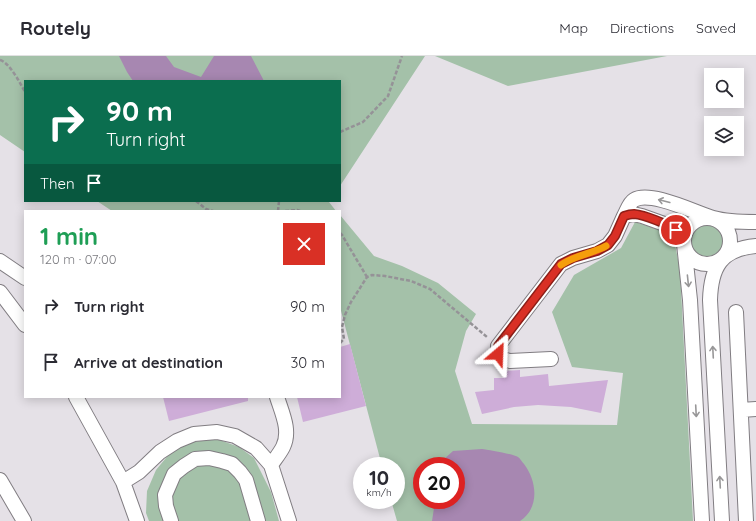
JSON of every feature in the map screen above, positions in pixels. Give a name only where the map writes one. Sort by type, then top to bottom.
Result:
[{"type":"street","points":[[551,359],[510,362],[501,359],[498,354],[498,346],[561,264],[573,258],[597,251],[608,245],[615,236],[629,205],[633,200],[650,198],[668,202],[714,218],[721,222],[727,228],[731,243],[728,251],[716,268],[710,289],[710,300],[722,521]]},
{"type":"street","points":[[624,216],[633,214],[670,226],[676,230],[684,244],[686,251],[691,257],[704,264],[711,264],[718,261],[734,250],[756,246]]},
{"type":"street","points":[[702,521],[690,300],[684,236],[692,223],[699,219],[714,218],[742,222],[756,222]]},
{"type":"street","points":[[0,261],[24,277]]},
{"type":"street","points":[[0,292],[24,325]]},
{"type":"street","points":[[736,312],[742,410],[746,521]]},
{"type":"street","points":[[77,398],[123,482],[137,521]]},
{"type":"street","points":[[270,466],[283,447],[287,430],[278,398]]},
{"type":"street","points":[[742,410],[756,409]]},
{"type":"street","points":[[123,482],[140,472],[160,452],[177,441],[194,434],[217,432],[235,436],[256,448],[270,466],[289,521]]},
{"type":"street","points":[[171,521],[166,506],[165,495],[174,474],[195,459],[209,458],[232,464],[240,472],[246,480],[251,492],[258,521]]},
{"type":"street","points":[[0,480],[24,521]]},
{"type":"path","points":[[341,132],[363,122],[388,96],[402,56]]},
{"type":"path","points":[[0,60],[4,61],[13,72],[24,90]]},
{"type":"path","points":[[197,202],[210,210]]},
{"type":"path","points":[[341,234],[368,277]]},
{"type":"path","points":[[341,342],[344,338],[342,327],[345,314],[351,302],[368,277],[372,275],[411,281],[430,289],[498,346]]},
{"type":"green space","points":[[0,56],[425,56],[341,184],[341,80],[24,80],[24,151],[0,135]]},
{"type":"green space","points":[[435,56],[667,56],[508,86]]},
{"type":"green space","points":[[98,202],[329,202],[335,210],[110,210]]},
{"type":"green space","points":[[341,216],[374,256],[402,266],[438,283],[476,314],[466,331],[455,371],[472,424],[617,425],[623,373],[572,367],[552,312],[574,275],[621,248],[635,222],[673,234],[680,270],[693,521],[397,521],[394,509],[405,509],[405,457],[380,457],[341,311]]},
{"type":"green space","points":[[704,225],[710,225],[719,229],[723,241],[719,253],[710,257],[704,257],[695,253],[691,244],[691,238],[695,229]]},
{"type":"green space","points":[[217,439],[239,447],[254,458],[271,492],[279,521],[149,521],[146,513],[147,491],[156,470],[170,453],[192,442]]},
{"type":"shaded area","points":[[119,56],[166,56],[174,67],[201,77],[214,56],[251,56],[263,80],[132,80]]},
{"type":"shaded area","points":[[482,449],[501,452],[519,458],[532,478],[534,486],[533,502],[531,509],[526,516],[520,521],[432,521],[434,509],[465,509],[465,457],[447,457],[453,451]]},
{"type":"building","points":[[350,344],[366,406],[303,422],[297,398],[341,398],[341,347]]},
{"type":"building","points":[[520,370],[520,377],[548,374],[549,386],[608,380],[601,413],[571,407],[538,405],[514,407],[482,414],[475,392],[494,390],[494,378],[503,378],[502,371]]},
{"type":"building","points":[[163,398],[248,398],[248,401],[169,421]]},
{"type":"slow traffic","points":[[561,265],[573,258],[597,251],[606,246]]},
{"type":"route","points":[[498,354],[498,346],[561,264],[573,258],[597,251],[608,245],[615,236],[624,216],[633,214],[642,216],[670,226],[676,230]]}]
